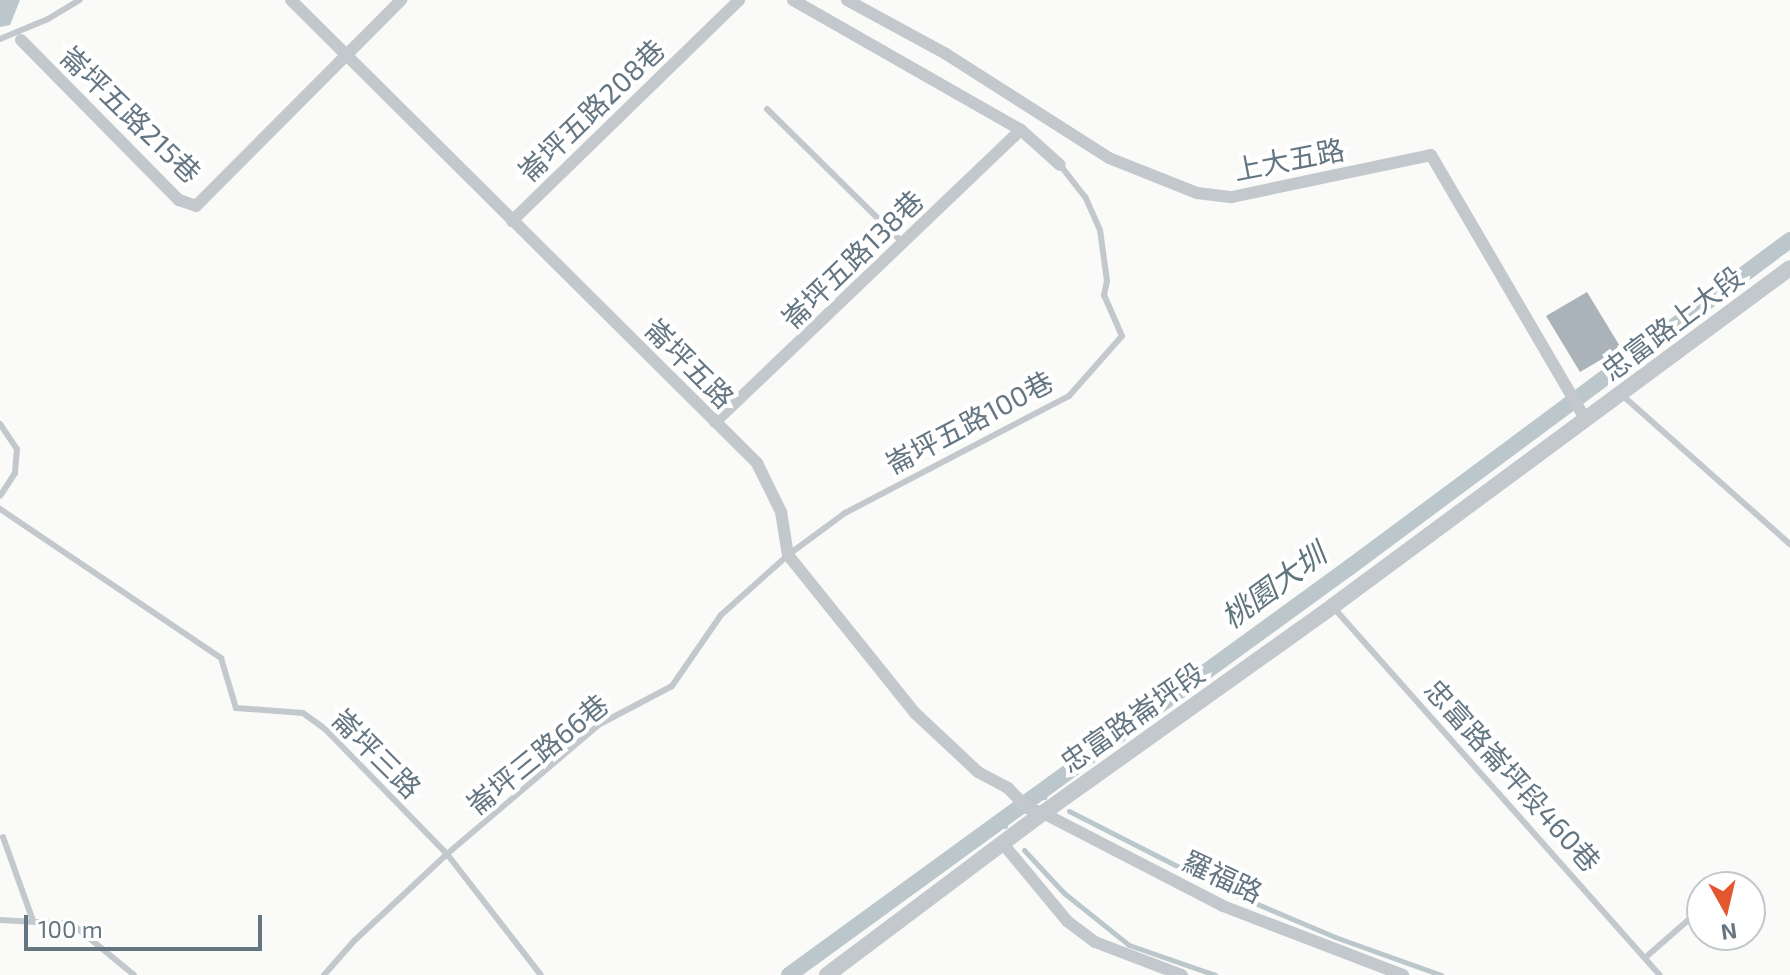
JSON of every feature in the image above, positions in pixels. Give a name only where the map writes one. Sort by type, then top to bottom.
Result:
[{"type":"street","name":"崙坪五路","points":[[291,0],[757,463],[781,512],[788,555],[915,713],[978,772],[1008,788]]},
{"type":"street","points":[[344,55],[401,0]]},
{"type":"street","name":"崙坪五路208巷","points":[[512,221],[739,0]]},
{"type":"street","points":[[793,0],[1021,130],[1060,165]]},
{"type":"street","name":"上大五路","points":[[847,0],[946,54],[1109,158],[1197,193],[1232,197],[1431,155],[1583,416]]},
{"type":"street","name":"崙坪五路215巷","points":[[21,40],[179,200],[196,206],[344,55]]},
{"type":"street","name":"崙坪五路138巷","points":[[715,422],[1021,130]]},
{"type":"street","name":"忠富路上大段","points":[[1583,416],[1621,394],[1790,268]]},
{"type":"street","name":"忠富路崙坪段","points":[[827,975],[1004,845],[1035,810],[1333,606],[1583,416]]},
{"type":"street","name":"羅福路","points":[[1008,788],[1035,810],[1223,906],[1403,975]]},
{"type":"street","points":[[1004,845],[1067,921],[1095,942],[1182,975]]},
{"type":"lane","points":[[0,39],[48,19],[80,0]]},
{"type":"lane","points":[[767,109],[903,243]]},
{"type":"lane","name":"崙坪五路100巷","points":[[788,555],[845,513],[1069,396],[1122,336],[1104,295],[1107,281],[1100,230],[1085,197],[1060,165]]},
{"type":"lane","points":[[1621,394],[1790,544]]},
{"type":"lane","points":[[0,424],[17,449],[15,473],[0,496]]},
{"type":"lane","name":"崙坪三路","points":[[0,509],[221,658],[236,708],[303,713],[326,730],[447,854],[541,975]]},
{"type":"lane","name":"崙坪三路66巷","points":[[324,975],[354,941],[447,854],[600,724],[672,686],[721,615],[788,555]]},
{"type":"lane","name":"忠富路崙坪段460巷","points":[[1333,606],[1660,975]]},
{"type":"lane","points":[[3,837],[33,921]]},
{"type":"lane","points":[[0,920],[72,924],[134,975]]},
{"type":"lane","points":[[1646,957],[1686,922]]},
{"type":"shaded area","points":[[0,0],[20,0],[10,25],[0,27]]},
{"type":"building","points":[[1587,292],[1621,348],[1580,372],[1546,316]]},
{"type":"waterway","name":"桃園大圳","points":[[789,975],[1350,567],[1790,240]]},
{"type":"waterway","name":"桃園大圳","points":[[1036,794],[1044,797]]},
{"type":"waterway","points":[[1069,811],[1222,889],[1335,937],[1441,975]]},
{"type":"waterway","name":"桃園大圳","points":[[1000,820],[1005,826]]},
{"type":"waterway","points":[[1024,850],[1064,893],[1129,945],[1215,975]]}]
